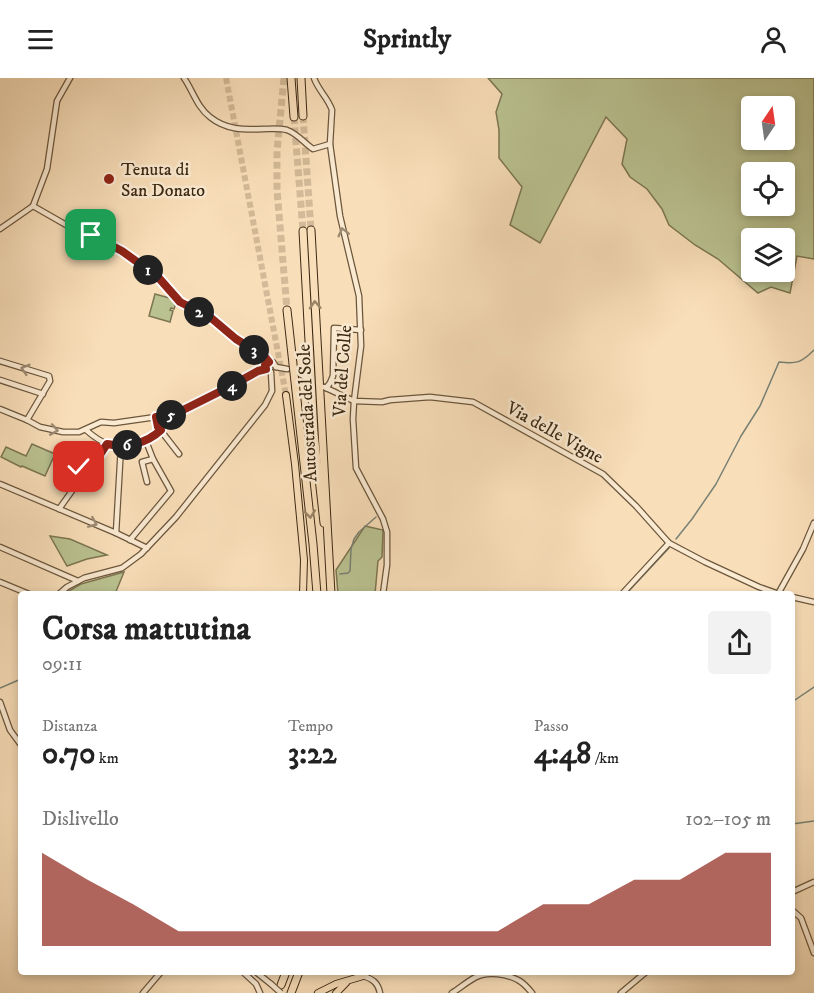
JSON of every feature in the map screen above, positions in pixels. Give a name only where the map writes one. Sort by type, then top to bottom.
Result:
[{"type":"highway","points":[[291,78],[294,117]]},
{"type":"highway","points":[[301,78],[303,116]]},
{"type":"highway","name":"Autostrada del Sole","points":[[307,231],[331,591]]},
{"type":"highway","name":"Autostrada del Sole","points":[[287,310],[317,591]]},
{"type":"highway","points":[[291,993],[298,975]]},
{"type":"main road","points":[[286,395],[303,549],[303,591]]},
{"type":"main road","points":[[318,993],[363,975]]},
{"type":"main road","points":[[336,993],[347,982]]},
{"type":"street","points":[[0,229],[33,206],[46,169],[57,101],[70,78]]},
{"type":"street","points":[[184,78],[201,108],[211,118],[222,124],[235,129],[285,130],[300,137],[313,149],[330,144]]},
{"type":"street","name":"Via del Colle","points":[[314,78],[330,106],[332,119],[330,144],[340,216],[359,296],[362,346],[353,419],[356,468],[386,525],[387,566],[383,591]]},
{"type":"street","points":[[33,206],[72,228],[122,251],[158,277],[180,302],[210,317],[236,339],[265,357],[269,362],[273,362],[276,367],[287,369]]},
{"type":"street","points":[[354,401],[325,387],[333,376],[334,328],[360,330]]},
{"type":"street","points":[[0,361],[49,376],[50,381],[27,420]]},
{"type":"street","points":[[63,591],[78,581],[122,568],[132,562],[176,517],[265,405],[272,391],[265,365],[269,362]]},
{"type":"street","points":[[0,409],[50,430],[79,432],[102,422],[165,418],[258,371],[274,371],[276,367]]},
{"type":"street","points":[[300,374],[307,378]]},
{"type":"street","points":[[0,380],[43,394]]},
{"type":"street","name":"Via delle Vigne","points":[[354,401],[382,402],[430,397],[473,402],[603,474],[669,543],[705,562],[771,591]]},
{"type":"street","points":[[156,417],[158,427],[179,454]]},
{"type":"street","points":[[86,430],[107,444],[120,446],[146,441],[161,430]]},
{"type":"street","points":[[130,540],[171,491],[146,441]]},
{"type":"street","points":[[95,462],[107,444]]},
{"type":"street","points":[[116,533],[120,446]]},
{"type":"street","points":[[59,508],[79,481],[73,474],[86,457],[99,464],[92,478]]},
{"type":"street","points":[[147,482],[142,462],[153,459]]},
{"type":"street","points":[[0,484],[147,548]]},
{"type":"street","points":[[780,591],[803,549],[814,523]]},
{"type":"street","points":[[625,591],[669,543]]},
{"type":"street","points":[[0,547],[78,581]]},
{"type":"street","points":[[0,582],[22,591]]},
{"type":"street","points":[[795,598],[814,602]]},
{"type":"street","points":[[0,702],[10,730],[18,741]]},
{"type":"street","points":[[795,891],[814,882]]},
{"type":"street","points":[[795,913],[801,918],[814,953]]},
{"type":"street","points":[[143,993],[158,975]]},
{"type":"street","points":[[246,975],[256,984],[260,993]]},
{"type":"street","points":[[260,975],[281,989]]},
{"type":"street","points":[[366,975],[375,981],[380,993]]},
{"type":"street","points":[[453,993],[481,975]]},
{"type":"street","points":[[497,975],[521,981],[532,993]]},
{"type":"street","points":[[621,993],[642,975]]},
{"type":"green space","points":[[488,78],[814,78],[814,259],[797,256],[795,267],[795,228],[741,228],[741,279],[718,259],[669,225],[662,209],[647,189],[630,177],[622,164],[627,139],[606,117],[540,243],[510,225],[522,187],[499,158],[499,130],[496,112],[502,94]]},
{"type":"green space","points":[[745,282],[792,282],[790,293],[771,287],[758,293]]},
{"type":"green space","points":[[155,294],[177,300],[174,309],[170,310],[173,311],[170,322],[149,316]]},
{"type":"green space","points":[[32,444],[55,454],[45,476],[1,457],[6,447],[26,456]]},
{"type":"green space","points":[[365,526],[383,530],[382,557],[378,561],[375,591],[338,591],[336,570]]},
{"type":"green space","points":[[50,536],[70,539],[107,555],[67,566]]},
{"type":"green space","points":[[124,572],[116,591],[69,591],[81,584]]},
{"type":"waterway","points":[[676,539],[716,484],[741,436],[760,406],[779,362],[798,362],[814,350]]},
{"type":"waterway","points":[[340,574],[350,571],[354,539],[376,517]]},
{"type":"waterway","points":[[629,591],[669,548]]},
{"type":"waterway","points":[[0,688],[18,680]]},
{"type":"waterway","points":[[795,700],[814,687]]},
{"type":"waterway","points":[[795,824],[814,821]]},
{"type":"tunnel","points":[[226,78],[286,395]]},
{"type":"tunnel","points":[[284,78],[277,151],[277,190],[287,310]]},
{"type":"tunnel","points":[[303,116],[311,230]]},
{"type":"tunnel","points":[[294,117],[303,231]]},
{"type":"place","name":"Tenuta di San Donato","points":[[109,179]]},
{"type":"route","points":[[79,467],[86,457],[95,462],[107,444],[120,446],[146,441],[161,430],[156,417],[165,418],[175,414],[266,369],[265,365],[269,362],[210,317],[180,302],[158,277],[122,251],[91,235]]}]
